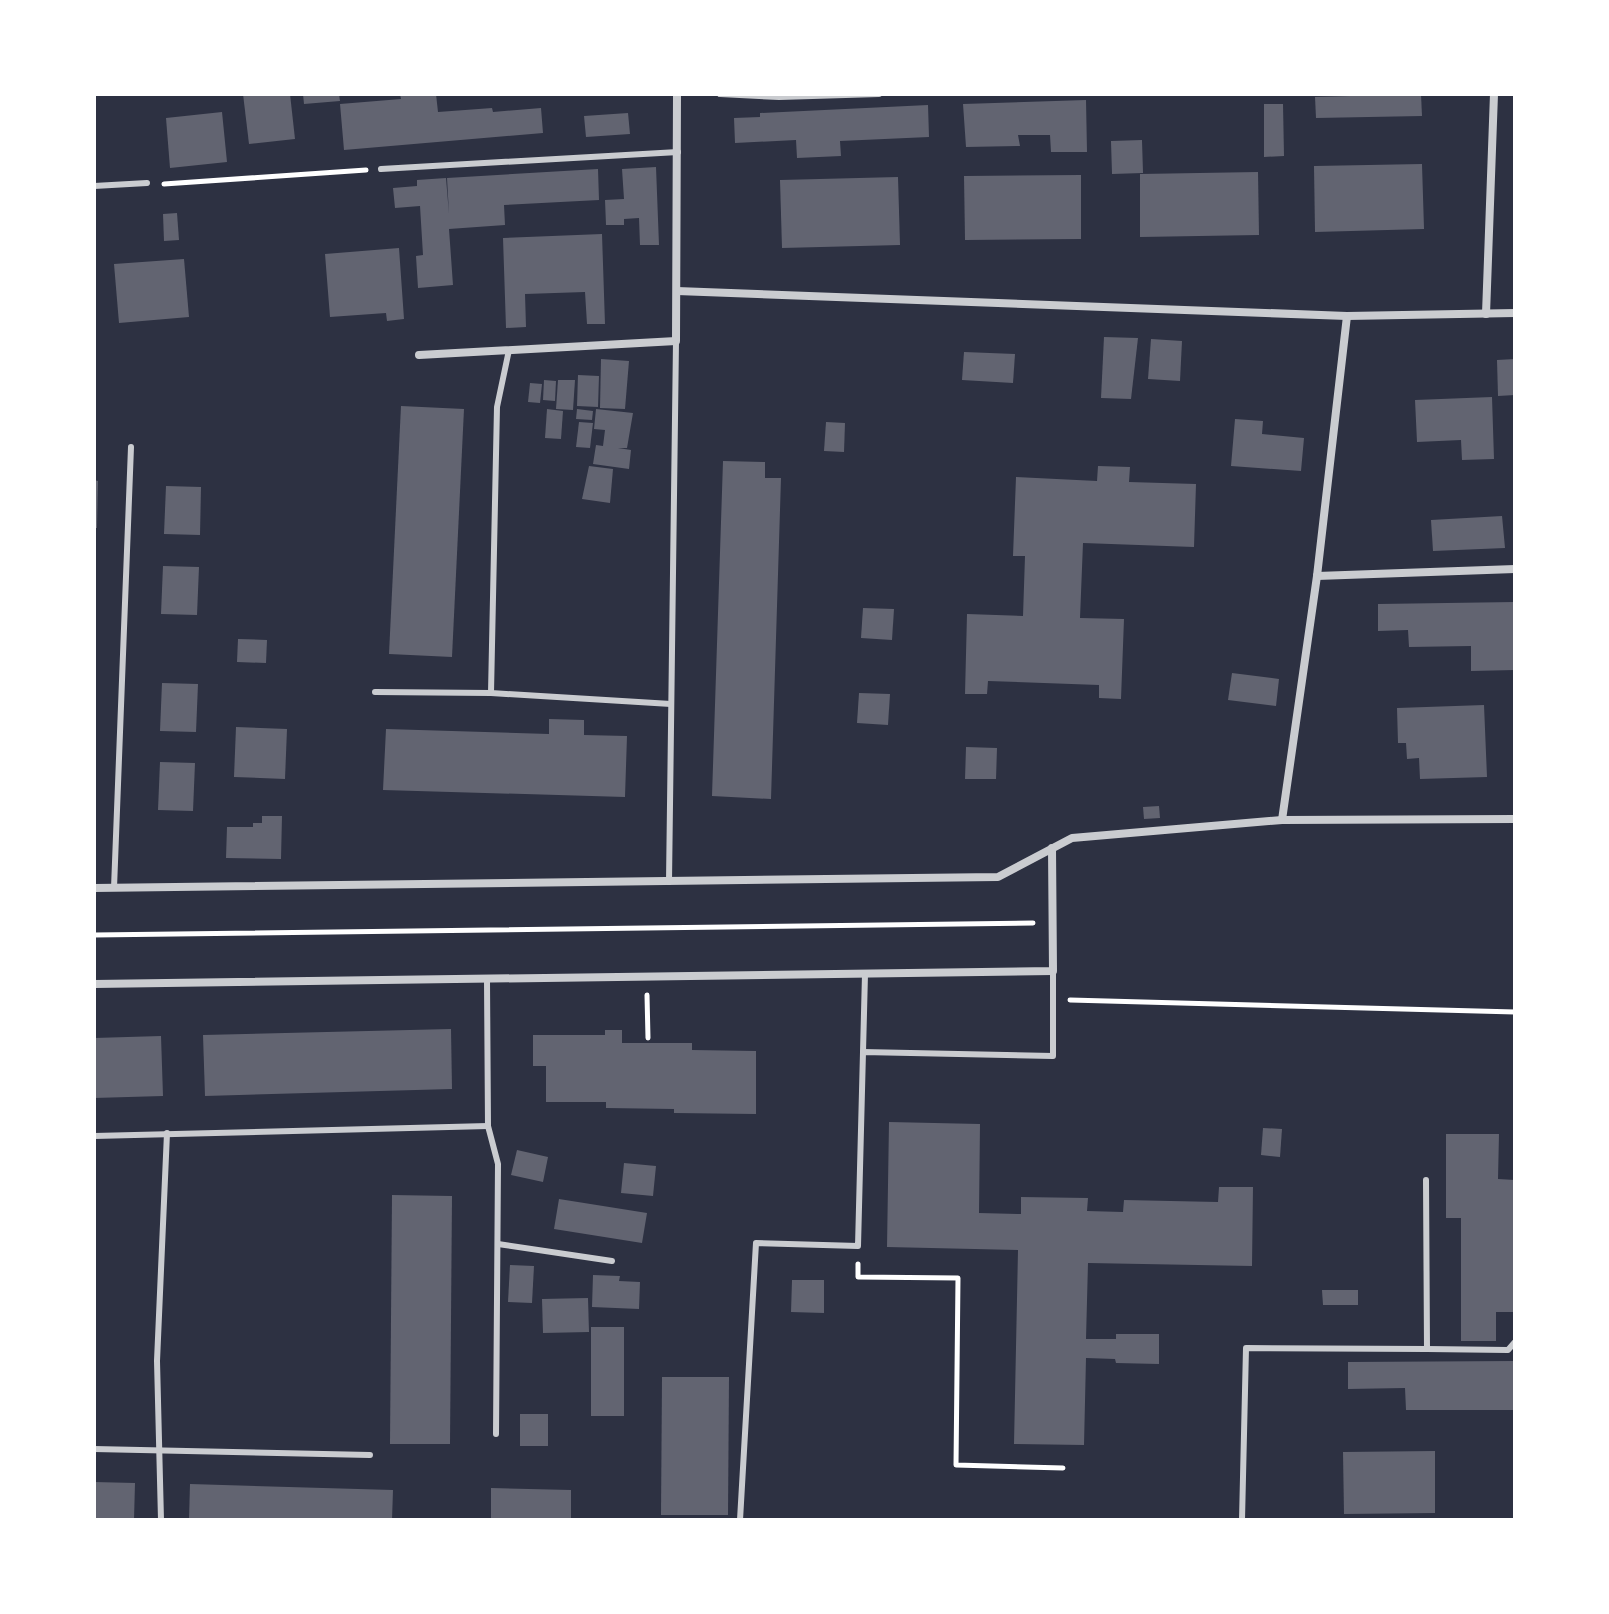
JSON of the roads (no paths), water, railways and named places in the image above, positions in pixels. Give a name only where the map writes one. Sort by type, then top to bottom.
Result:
[{"type":"street","points":[[419,355],[676,341],[677,94]]},
{"type":"street","points":[[1486,314],[1494,94]]},
{"type":"street","points":[[677,291],[1347,316],[1515,313]]},
{"type":"street","points":[[1282,820],[1317,576],[1347,316]]},
{"type":"street","points":[[1317,576],[1515,569]]},
{"type":"street","points":[[94,888],[998,877],[1072,838],[1282,820],[1515,819]]},
{"type":"street","points":[[94,984],[1053,971],[1052,848]]},
{"type":"lane","points":[[720,94],[779,97],[879,94]]},
{"type":"lane","points":[[381,169],[678,152]]},
{"type":"lane","points":[[94,186],[147,183]]},
{"type":"lane","points":[[669,882],[676,341]]},
{"type":"lane","points":[[491,693],[497,407],[509,350]]},
{"type":"lane","points":[[114,888],[131,447]]},
{"type":"lane","points":[[375,692],[491,693],[671,704]]},
{"type":"lane","points":[[863,1052],[1053,1056],[1053,971]]},
{"type":"lane","points":[[740,1520],[756,1243],[858,1246],[865,974]]},
{"type":"lane","points":[[487,980],[488,1126],[498,1164],[496,1434]]},
{"type":"lane","points":[[94,1136],[488,1126]]},
{"type":"lane","points":[[161,1520],[157,1361],[167,1133]]},
{"type":"lane","points":[[1426,1180],[1427,1349]]},
{"type":"lane","points":[[498,1244],[612,1261]]},
{"type":"lane","points":[[1242,1520],[1246,1348],[1508,1350],[1515,1342]]},
{"type":"lane","points":[[94,1449],[370,1455]]}]
